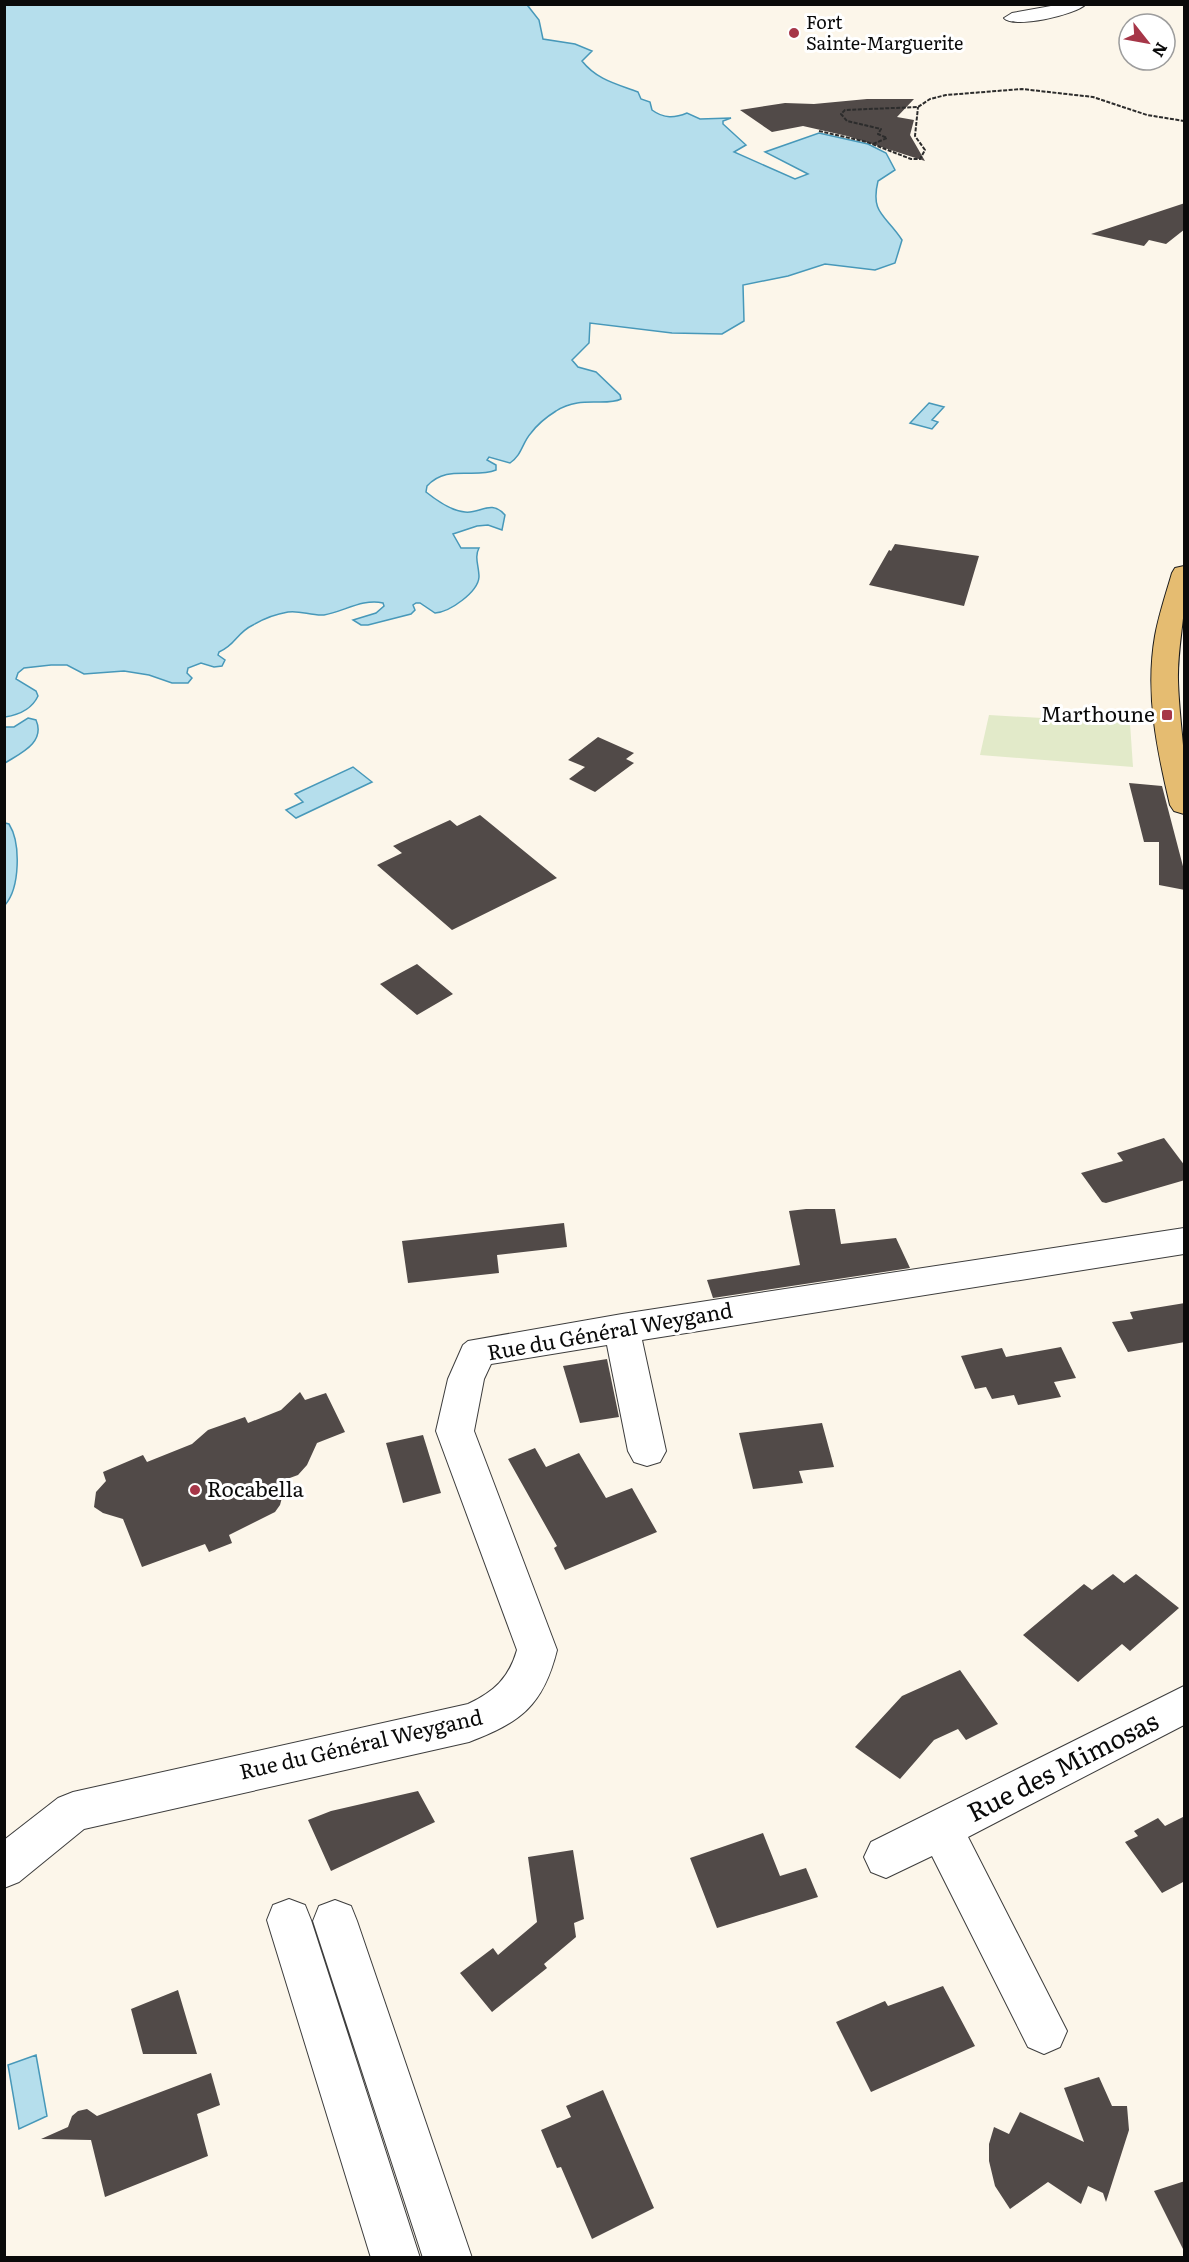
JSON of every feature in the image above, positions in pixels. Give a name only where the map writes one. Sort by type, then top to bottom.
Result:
[{"type":"main road","points":[[1185,573],[1176,639],[1164,680],[1178,744],[1185,805]]},
{"type":"street","points":[[1012,18],[1058,12],[1078,4]]},
{"type":"street","name":"Rue du Général Weygand","points":[[4,1867],[73,1812],[469,1722],[495,1714],[510,1703],[533,1669],[537,1650],[455,1431],[466,1379],[472,1362],[481,1351],[1185,1241]]},
{"type":"street","points":[[622,1328],[647,1451]]},
{"type":"street","name":"Rue des Mimosas","points":[[886,1857],[1185,1705]]},
{"type":"street","points":[[941,1830],[1044,2031]]},
{"type":"street","points":[[289,1920],[396,2258]]},
{"type":"street","points":[[335,1921],[406,2139],[448,2258]]},
{"type":"street","points":[[364,2156],[406,2139]]},
{"type":"path","points":[[873,144],[887,138],[878,134],[881,129],[847,121],[841,114],[845,110],[918,107],[930,99],[946,94],[1022,89],[1093,97],[1147,115],[1185,121]]},
{"type":"path","points":[[819,131],[873,144],[911,159],[920,159],[925,150],[915,136],[918,107]]},
{"type":"green space","points":[[989,715],[1130,723],[1133,767],[980,755]]},
{"type":"water","points":[[5,4],[531,5],[528,6],[539,20],[543,39],[575,44],[592,51],[582,61],[594,73],[638,92],[641,99],[650,102],[652,110],[661,115],[674,117],[687,113],[700,119],[731,118],[723,121],[723,124],[746,145],[734,152],[795,179],[808,174],[765,152],[819,133],[868,144],[886,153],[895,170],[878,181],[876,201],[881,213],[902,240],[895,263],[875,270],[825,264],[788,276],[743,285],[744,321],[722,334],[672,333],[590,323],[589,343],[572,360],[578,367],[596,372],[620,395],[621,399],[565,406],[536,427],[510,463],[489,457],[487,460],[496,465],[496,470],[443,475],[427,486],[426,492],[454,510],[470,512],[495,508],[505,515],[502,530],[488,525],[453,534],[461,548],[479,548],[477,558],[479,577],[469,595],[448,609],[435,613],[420,603],[416,603],[413,605],[415,610],[411,614],[368,625],[361,625],[353,620],[376,613],[384,606],[383,603],[368,602],[324,615],[301,612],[279,614],[247,628],[229,646],[219,652],[218,655],[225,660],[222,666],[214,667],[201,663],[188,668],[187,673],[192,678],[188,683],[172,683],[149,675],[124,671],[84,674],[67,665],[24,668],[18,673],[16,679],[36,691],[38,696],[24,711],[5,717]]},
{"type":"water","points":[[929,403],[944,407],[932,420],[938,422],[932,429],[910,423]]},
{"type":"water","points":[[28,718],[36,720],[38,728],[34,741],[24,752],[5,763],[5,727],[14,727]]},
{"type":"water","points":[[353,767],[372,782],[296,818],[286,810],[303,802],[295,794]]},
{"type":"water","points":[[5,823],[9,824],[16,842],[17,865],[14,888],[5,905]]},
{"type":"water","points":[[36,2055],[47,2116],[19,2129],[8,2065]]},
{"type":"building","points":[[867,99],[914,99],[897,117],[914,120],[910,135],[925,161],[847,136],[803,126],[772,132],[740,110],[785,103],[814,104]]},
{"type":"building","points":[[1185,203],[1185,229],[1166,244],[1149,240],[1144,246],[1091,234]]},
{"type":"building","points":[[895,544],[979,556],[964,606],[869,585],[889,550],[891,551]]},
{"type":"building","points":[[598,737],[634,753],[626,759],[634,763],[595,792],[569,779],[585,767],[568,760]]},
{"type":"building","points":[[1129,783],[1162,786],[1185,874],[1185,890],[1159,885],[1159,842],[1144,842]]},
{"type":"building","points":[[480,815],[557,878],[452,930],[377,865],[402,853],[393,846],[450,820],[457,826]]},
{"type":"building","points":[[417,964],[453,994],[417,1015],[380,984]]},
{"type":"building","points":[[1164,1138],[1185,1166],[1185,1180],[1106,1203],[1102,1202],[1081,1173],[1123,1161],[1117,1153]]},
{"type":"building","points":[[835,1209],[841,1244],[896,1238],[910,1268],[713,1298],[707,1280],[800,1265],[789,1211]]},
{"type":"building","points":[[564,1223],[567,1247],[497,1255],[499,1273],[408,1283],[402,1241]]},
{"type":"building","points":[[1185,1303],[1185,1342],[1128,1352],[1112,1322],[1133,1319],[1130,1312]]},
{"type":"building","points":[[1061,1347],[1076,1378],[1054,1382],[1061,1397],[1018,1405],[1014,1395],[992,1399],[986,1387],[975,1389],[961,1356],[1002,1348],[1006,1357]]},
{"type":"building","points":[[607,1359],[619,1417],[580,1423],[563,1366]]},
{"type":"building","name":"Rocabella","points":[[300,1392],[305,1400],[326,1393],[345,1432],[317,1443],[307,1465],[298,1475],[287,1479],[280,1505],[275,1512],[229,1535],[232,1543],[209,1552],[205,1544],[142,1567],[123,1519],[103,1513],[94,1507],[96,1492],[106,1481],[103,1472],[143,1455],[147,1462],[192,1444],[208,1430],[245,1417],[248,1423],[281,1410]]},
{"type":"building","points":[[822,1423],[834,1467],[799,1471],[803,1483],[753,1489],[739,1433]]},
{"type":"building","points":[[423,1435],[441,1493],[403,1503],[386,1443]]},
{"type":"building","points":[[535,1448],[546,1467],[579,1453],[606,1498],[632,1488],[657,1532],[565,1570],[554,1548],[557,1546],[508,1459]]},
{"type":"building","points":[[1113,1574],[1124,1583],[1136,1574],[1179,1608],[1130,1651],[1122,1644],[1078,1682],[1023,1635],[1084,1584],[1092,1590]]},
{"type":"building","points":[[960,1670],[998,1724],[966,1740],[958,1729],[934,1740],[900,1779],[855,1747],[902,1696]]},
{"type":"building","points":[[418,1791],[435,1822],[331,1871],[308,1820],[331,1811]]},
{"type":"building","points":[[1185,1816],[1185,1881],[1162,1893],[1125,1842],[1138,1836],[1134,1831],[1158,1818],[1165,1826]]},
{"type":"building","points":[[763,1833],[780,1876],[806,1868],[818,1897],[717,1928],[690,1858]]},
{"type":"building","points":[[573,1850],[584,1919],[574,1923],[576,1937],[544,1964],[547,1968],[492,2012],[460,1973],[493,1948],[498,1955],[537,1922],[528,1857]]},
{"type":"building","points":[[943,1986],[975,2046],[871,2092],[836,2022],[885,2001],[888,2006]]},
{"type":"building","points":[[178,1990],[197,2054],[143,2054],[131,2009]]},
{"type":"building","points":[[211,2073],[220,2105],[197,2114],[208,2156],[105,2197],[91,2140],[41,2139],[68,2127],[72,2116],[78,2111],[87,2109],[97,2116]]},
{"type":"building","points":[[1099,2077],[1112,2106],[1127,2106],[1129,2130],[1106,2202],[1103,2193],[1088,2186],[1081,2204],[1048,2182],[1010,2209],[995,2186],[989,2161],[989,2144],[994,2127],[1009,2134],[1020,2112],[1084,2142],[1064,2088]]},
{"type":"building","points":[[603,2090],[654,2208],[592,2239],[561,2167],[557,2168],[541,2130],[571,2117],[566,2106]]},
{"type":"building","points":[[1185,2181],[1185,2253],[1154,2191]]},
{"type":"place","name":"Fort Sainte-Marguerite","points":[[794,33]]},
{"type":"place","name":"Marthoune","points":[[1167,715]]},
{"type":"place","name":"Rocabella","points":[[195,1490]]}]
